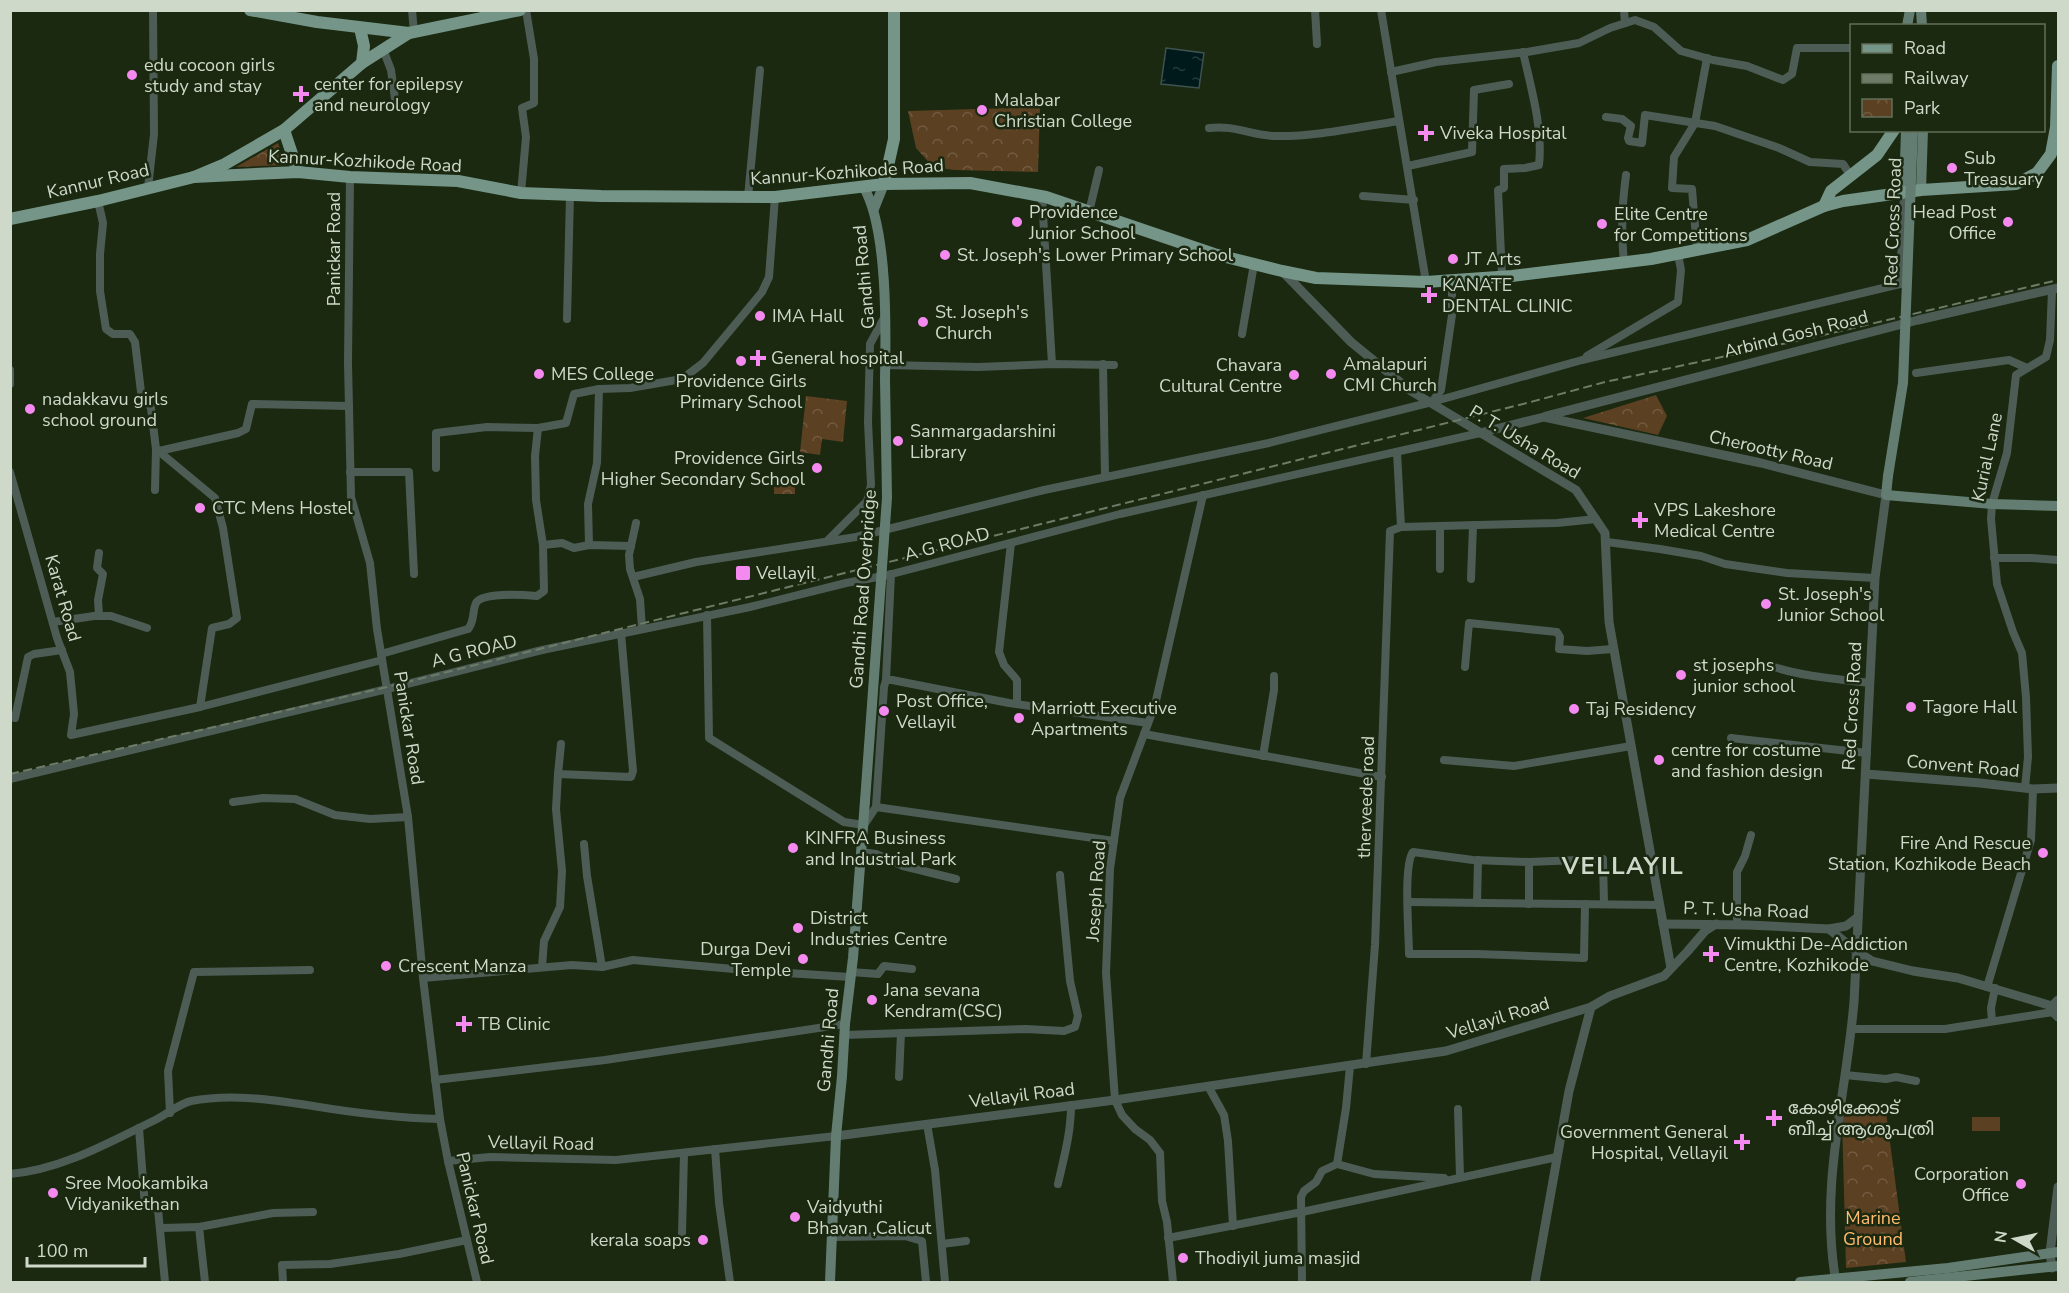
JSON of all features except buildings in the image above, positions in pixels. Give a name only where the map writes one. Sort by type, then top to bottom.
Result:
[{"type":"main road","points":[[250,10],[317,16],[360,28],[411,33],[520,10]]},
{"type":"main road","points":[[884,184],[894,139],[894,10]]},
{"type":"main road","points":[[360,28],[364,46],[362,63]]},
{"type":"main road","points":[[194,177],[225,164],[284,130],[362,63],[411,33]]},
{"type":"main road","name":"Kannur-Kozhikode Road","points":[[194,177],[298,172],[350,177],[458,181],[521,193],[748,197],[775,197],[884,184],[970,183],[1042,197],[1214,254],[1282,272],[1316,278],[1426,282],[1502,276],[1678,254],[1746,240],[1824,206],[1843,201],[1921,190],[2016,184],[2037,173],[2051,154],[2057,126],[2058,66]]},
{"type":"main road","points":[[284,130],[298,172]]},
{"type":"main road","points":[[1824,206],[1831,191],[1877,155],[1893,132]]},
{"type":"main road","points":[[1905,193],[1906,132]]},
{"type":"main road","name":"Red Cross Road","points":[[1886,495],[1903,383],[1913,132]]},
{"type":"main road","points":[[1921,190],[1923,132]]},
{"type":"main road","name":"Kannur Road","points":[[10,219],[98,201],[194,177]]},
{"type":"main road","name":"Gandhi Road","points":[[874,209],[884,184]]},
{"type":"main road","name":"Gandhi Road","points":[[863,186],[874,209],[882,273],[885,379]]},
{"type":"main road","name":"Gandhi Road Overbridge","points":[[866,801],[887,498],[885,379]]},
{"type":"main road","name":"Cherootty Road","points":[[1886,495],[1992,504],[2058,506]]},
{"type":"main road","name":"Gandhi Road","points":[[830,1282],[836,1136],[844,1029],[866,801]]},
{"type":"main road","points":[[1800,1282],[1835,1281],[2054,1253]]},
{"type":"main road","points":[[1910,1282],[2055,1267]]},
{"type":"street","points":[[148,188],[154,134],[153,10]]},
{"type":"street","points":[[411,33],[412,10]]},
{"type":"street","points":[[521,193],[526,137],[522,108],[534,103],[534,59],[526,10]]},
{"type":"street","points":[[1315,10],[1317,44]]},
{"type":"street","points":[[1381,10],[1426,282]]},
{"type":"street","points":[[1624,10],[1625,23]]},
{"type":"street","points":[[1391,72],[1436,62],[1579,44],[1635,20],[1654,27],[1681,51],[1747,66],[1783,80],[1792,74],[1797,48],[1850,48]]},
{"type":"street","points":[[383,49],[391,70],[395,99]]},
{"type":"street","points":[[1502,276],[1498,190],[1504,188],[1504,169],[1539,165],[1536,114],[1523,52]]},
{"type":"street","points":[[1697,250],[1692,189],[1672,188],[1674,157],[1695,123],[1707,58]]},
{"type":"street","points":[[748,197],[760,70]]},
{"type":"street","points":[[1408,166],[1472,152],[1474,90],[1509,84]]},
{"type":"street","points":[[1606,117],[1622,119],[1631,126],[1629,141],[1642,143],[1645,115],[1735,132],[1809,162],[1843,164],[1851,175]]},
{"type":"street","points":[[1209,128],[1225,126],[1273,136],[1314,133],[1400,121]]},
{"type":"street","points":[[1089,212],[1099,170]]},
{"type":"street","points":[[1624,262],[1623,192],[1626,175]]},
{"type":"street","name":"Panickar Road","points":[[350,177],[351,497],[370,563],[382,657],[408,817],[423,978],[440,1119],[477,1282]]},
{"type":"street","points":[[633,577],[696,562],[856,537],[1044,490],[1269,443],[1432,402],[1582,360],[1900,284],[1905,193]]},
{"type":"street","points":[[567,319],[570,195]]},
{"type":"street","points":[[1363,196],[1414,200]]},
{"type":"street","points":[[436,468],[436,432],[487,427],[538,428],[566,423],[574,394],[682,379],[703,363],[766,285],[769,277],[775,197]]},
{"type":"street","points":[[1042,197],[1052,364]]},
{"type":"street","points":[[98,201],[103,223],[99,254],[100,291],[106,329],[113,334],[130,334],[135,342],[141,392],[151,408],[158,450],[155,490]]},
{"type":"street","points":[[1582,360],[1613,339],[1678,302],[1682,270],[1678,254]]},
{"type":"street","points":[[1242,334],[1254,264]]},
{"type":"street","name":"P. T. Usha Road","points":[[1282,272],[1351,342],[1411,392],[1432,402],[1576,490],[1605,533],[1608,622],[1671,968]]},
{"type":"street","points":[[1432,402],[1441,390],[1452,315],[1452,280]]},
{"type":"street","name":"Kurial Lane","points":[[1992,1021],[1991,988],[2031,840],[2026,697],[2022,653],[1997,584],[1991,519],[1992,504],[2007,453],[2016,375],[2046,357],[2055,289]]},
{"type":"street","name":"Arbind Gosh Road","points":[[1544,417],[1918,320],[2055,289]]},
{"type":"street","points":[[826,542],[867,501],[871,485],[868,422],[870,344],[885,316]]},
{"type":"street","points":[[1916,373],[2009,360],[2027,368]]},
{"type":"street","points":[[1103,364],[1105,477]]},
{"type":"street","points":[[885,365],[978,367],[1114,364]]},
{"type":"street","points":[[10,370],[10,384]]},
{"type":"street","points":[[589,545],[588,504],[597,464],[599,389]]},
{"type":"street","points":[[158,450],[238,433],[246,429],[252,404],[349,406]]},
{"type":"street","name":"Cherootty Road","points":[[1480,433],[1544,417],[1761,463],[1886,495]]},
{"type":"street","points":[[158,450],[215,498],[223,528],[237,618],[229,624],[212,628],[200,707],[382,657],[468,629],[472,624],[475,604],[480,598],[542,594],[544,591],[543,545],[536,500],[535,456],[538,428]]},
{"type":"street","name":"A G ROAD","points":[[10,779],[532,652],[750,607],[891,574],[1120,514],[1480,433]]},
{"type":"street","points":[[1397,452],[1401,527],[1440,528],[1596,519]]},
{"type":"street","name":"Karat Road","points":[[10,472],[53,622],[70,672],[74,714],[71,735],[200,707]]},
{"type":"street","points":[[350,472],[409,472],[414,574]]},
{"type":"street","name":"Joseph Road","points":[[1173,1282],[1160,1184],[1160,1153],[1150,1140],[1122,1115],[1115,1100],[1106,973],[1110,869],[1119,798],[1155,705],[1203,495]]},
{"type":"street","name":"Red Cross Road","points":[[1835,1281],[1830,1215],[1833,1152],[1852,1029],[1875,578],[1886,495]]},
{"type":"street","points":[[636,523],[629,562],[640,599],[642,628]]},
{"type":"street","points":[[1471,579],[1473,525]]},
{"type":"street","name":"therveede road","points":[[1366,1064],[1375,945],[1390,531],[1401,527]]},
{"type":"street","points":[[1440,528],[1440,569]]},
{"type":"street","points":[[1607,542],[1701,556],[1725,564],[1787,573],[1875,578]]},
{"type":"street","points":[[543,545],[561,543],[574,548],[589,545],[631,546]]},
{"type":"street","points":[[1011,543],[999,652],[1004,665],[1017,680],[1017,704]]},
{"type":"street","points":[[99,553],[97,568],[103,574],[98,600],[99,616]]},
{"type":"street","points":[[1994,558],[2058,560]]},
{"type":"street","points":[[707,615],[709,738],[844,822],[864,825],[876,807],[886,680],[891,574]]},
{"type":"street","points":[[53,622],[111,616],[147,628]]},
{"type":"street","points":[[1465,667],[1469,623],[1557,632],[1560,637],[1559,649],[1587,651],[1613,649]]},
{"type":"street","points":[[558,774],[631,777],[633,771],[621,633]]},
{"type":"street","points":[[15,718],[28,657],[62,650]]},
{"type":"street","points":[[1774,667],[1788,672],[1870,682]]},
{"type":"street","points":[[1263,756],[1274,690],[1274,676]]},
{"type":"street","points":[[886,680],[1017,704],[1148,723]]},
{"type":"street","points":[[1144,734],[1382,777]]},
{"type":"street","points":[[1731,738],[1866,753]]},
{"type":"street","points":[[542,968],[544,941],[560,907],[562,871],[556,809],[561,744]]},
{"type":"street","points":[[1444,760],[1514,766],[1631,746]]},
{"type":"street","name":"Convent Road","points":[[1866,774],[2029,788],[2058,788]]},
{"type":"street","points":[[233,802],[263,798],[295,799],[335,815],[370,819],[408,817]]},
{"type":"street","points":[[876,807],[1113,841]]},
{"type":"street","points":[[1737,924],[1737,872],[1745,856],[1750,835]]},
{"type":"street","points":[[584,844],[602,967]]},
{"type":"street","points":[[861,852],[876,854],[903,866],[956,879]]},
{"type":"street","points":[[1585,904],[1584,958],[1409,954],[1408,875],[1410,855],[1413,852],[1478,860],[1530,862],[1603,859],[1604,904]]},
{"type":"street","points":[[1477,903],[1478,860]]},
{"type":"street","points":[[1529,904],[1530,862]]},
{"type":"street","points":[[435,1080],[844,1029],[901,1033],[1026,1029],[1064,1031],[1075,1027],[1078,1016],[1070,981],[1060,875]]},
{"type":"street","points":[[1408,902],[1660,905]]},
{"type":"street","points":[[1829,929],[1846,926],[1858,917]]},
{"type":"street","name":"P. T. Usha Road","points":[[1663,924],[1737,924],[1829,929],[1872,961],[1913,971],[1958,978],[2055,1009]]},
{"type":"street","name":"Vellayil Road","points":[[448,1161],[490,1157],[616,1160],[684,1153],[1115,1100],[1446,1052],[1591,1007],[1610,996],[1664,976],[1705,931],[1716,924]]},
{"type":"street","points":[[423,978],[572,965],[602,967],[633,960],[756,971],[851,975],[878,974],[884,966],[912,969]]},
{"type":"street","points":[[170,1113],[168,1071],[194,972],[310,970]]},
{"type":"street","points":[[1535,1282],[1569,1091],[1591,1007]]},
{"type":"street","points":[[1852,1029],[1945,1029],[2055,1009]]},
{"type":"street","points":[[899,1077],[901,1033]]},
{"type":"street","points":[[1337,1164],[1347,1108],[1350,1066]]},
{"type":"street","points":[[1845,1075],[1886,1079],[1896,1077],[1917,1081]]},
{"type":"street","points":[[1208,1086],[1224,1115],[1228,1141],[1233,1226]]},
{"type":"street","points":[[10,1174],[31,1173],[93,1151],[170,1113],[188,1101],[233,1097],[290,1102],[407,1118],[440,1119]]},
{"type":"street","points":[[1058,1184],[1068,1145],[1071,1105]]},
{"type":"street","points":[[1457,1178],[1458,1109]]},
{"type":"street","points":[[927,1124],[935,1170],[945,1282]]},
{"type":"street","points":[[139,1128],[145,1207],[158,1209],[165,1282]]},
{"type":"street","points":[[715,1149],[719,1203],[730,1282]]},
{"type":"street","points":[[682,1234],[684,1153]]},
{"type":"street","points":[[1168,1238],[1302,1212],[1557,1157]]},
{"type":"street","points":[[1302,1282],[1301,1197],[1304,1191],[1316,1182],[1322,1172],[1337,1164],[1365,1173],[1457,1178]]},
{"type":"street","points":[[2055,1267],[2058,1187]]},
{"type":"street","points":[[161,1228],[199,1227],[273,1213],[314,1212]]},
{"type":"street","points":[[199,1227],[205,1282]]},
{"type":"street","points":[[832,1237],[905,1236],[922,1242],[926,1282]]},
{"type":"street","points":[[283,1282],[282,1265],[330,1264],[399,1254],[467,1240]]},
{"type":"street","points":[[942,1244],[966,1241]]},
{"type":"green space","points":[[1040,107],[1038,172],[954,170],[933,167],[916,148],[908,111]]},
{"type":"green space","points":[[278,143],[286,165],[236,167]]},
{"type":"green space","points":[[1656,395],[1667,416],[1658,435],[1583,418]]},
{"type":"green space","points":[[806,396],[847,401],[843,442],[822,439],[820,455],[800,452]]},
{"type":"green space","points":[[774,477],[795,477],[795,494],[774,494]]},
{"type":"green space","name":"Marine Ground","points":[[1886,1112],[1906,1262],[1846,1268],[1842,1117]]},
{"type":"green space","points":[[1972,1117],[2000,1117],[2000,1131],[1972,1131]]},
{"type":"water","points":[[1166,48],[1204,53],[1199,88],[1161,84]]},
{"type":"railway","points":[[10,774],[387,687],[1605,382],[1815,337],[2058,280]]},
{"type":"place","name":"edu cocoon girls study and stay","points":[[132,75]]},
{"type":"place","name":"center for epilepsy and neurology","points":[[301,94]]},
{"type":"place","name":"Malabar Christian College","points":[[982,110]]},
{"type":"place","name":"Viveka Hospital","points":[[1426,133]]},
{"type":"place","name":"Sub Treasuary","points":[[1952,168]]},
{"type":"place","name":"Providence Junior School","points":[[1017,222]]},
{"type":"place","name":"Head Post Office","points":[[2008,222]]},
{"type":"place","name":"Elite Centre for Competitions","points":[[1602,224]]},
{"type":"place","name":"St. Joseph's Lower Primary School","points":[[945,255]]},
{"type":"place","name":"JT Arts","points":[[1453,259]]},
{"type":"place","name":"KANATE DENTAL CLINIC","points":[[1429,295]]},
{"type":"place","name":"IMA Hall","points":[[760,316]]},
{"type":"place","name":"St. Joseph's Church","points":[[923,322]]},
{"type":"place","name":"General hospital","points":[[758,358]]},
{"type":"place","name":"Providence Girls Primary School","points":[[741,361]]},
{"type":"place","name":"MES College","points":[[539,374]]},
{"type":"place","name":"Amalapuri CMI Church","points":[[1331,374]]},
{"type":"place","name":"Chavara Cultural Centre","points":[[1294,375]]},
{"type":"place","name":"nadakkavu girls school ground","points":[[30,409]]},
{"type":"place","name":"Sanmargadarshini Library","points":[[898,441]]},
{"type":"place","name":"Providence Girls Higher Secondary School","points":[[817,468]]},
{"type":"place","name":"CTC Mens Hostel","points":[[200,508]]},
{"type":"place","name":"VPS Lakeshore Medical Centre","points":[[1640,520]]},
{"type":"place","name":"Vellayil","points":[[743,573]]},
{"type":"place","name":"St. Joseph's Junior School","points":[[1766,604]]},
{"type":"place","name":"st josephs junior school","points":[[1681,675]]},
{"type":"place","name":"Tagore Hall","points":[[1911,707]]},
{"type":"place","name":"Taj Residency","points":[[1574,709]]},
{"type":"place","name":"Post Office, Vellayil","points":[[884,711]]},
{"type":"place","name":"Marriott Executive Apartments","points":[[1019,718]]},
{"type":"place","name":"centre for costume and fashion design","points":[[1659,760]]},
{"type":"place","name":"KINFRA Business and Industrial Park","points":[[793,848]]},
{"type":"place","name":"Fire And Rescue Station, Kozhikode Beach","points":[[2043,853]]},
{"type":"place","name":"District Industries Centre","points":[[798,928]]},
{"type":"place","name":"Vimukthi De-Addiction Centre, Kozhikode","points":[[1711,954]]},
{"type":"place","name":"Durga Devi Temple","points":[[803,959]]},
{"type":"place","name":"Crescent Manza","points":[[386,966]]},
{"type":"place","name":"Jana sevana Kendram(CSC)","points":[[872,1000]]},
{"type":"place","name":"TB Clinic","points":[[464,1024]]},
{"type":"place","name":"കോഴിക്കോട് ബീച്ച് ആശുപത്രി","points":[[1774,1118]]},
{"type":"place","name":"Government General Hospital, Vellayil","points":[[1742,1142]]},
{"type":"place","name":"Corporation Office","points":[[2021,1184]]},
{"type":"place","name":"Sree Mookambika Vidyanikethan","points":[[53,1193]]},
{"type":"place","name":"Vaidyuthi Bhavan ,Calicut","points":[[795,1217]]},
{"type":"place","name":"kerala soaps","points":[[703,1240]]},
{"type":"place","name":"Thodiyil juma masjid","points":[[1183,1258]]},
{"type":"district","name":"VELLAYIL","points":[[1623,866]]}]
